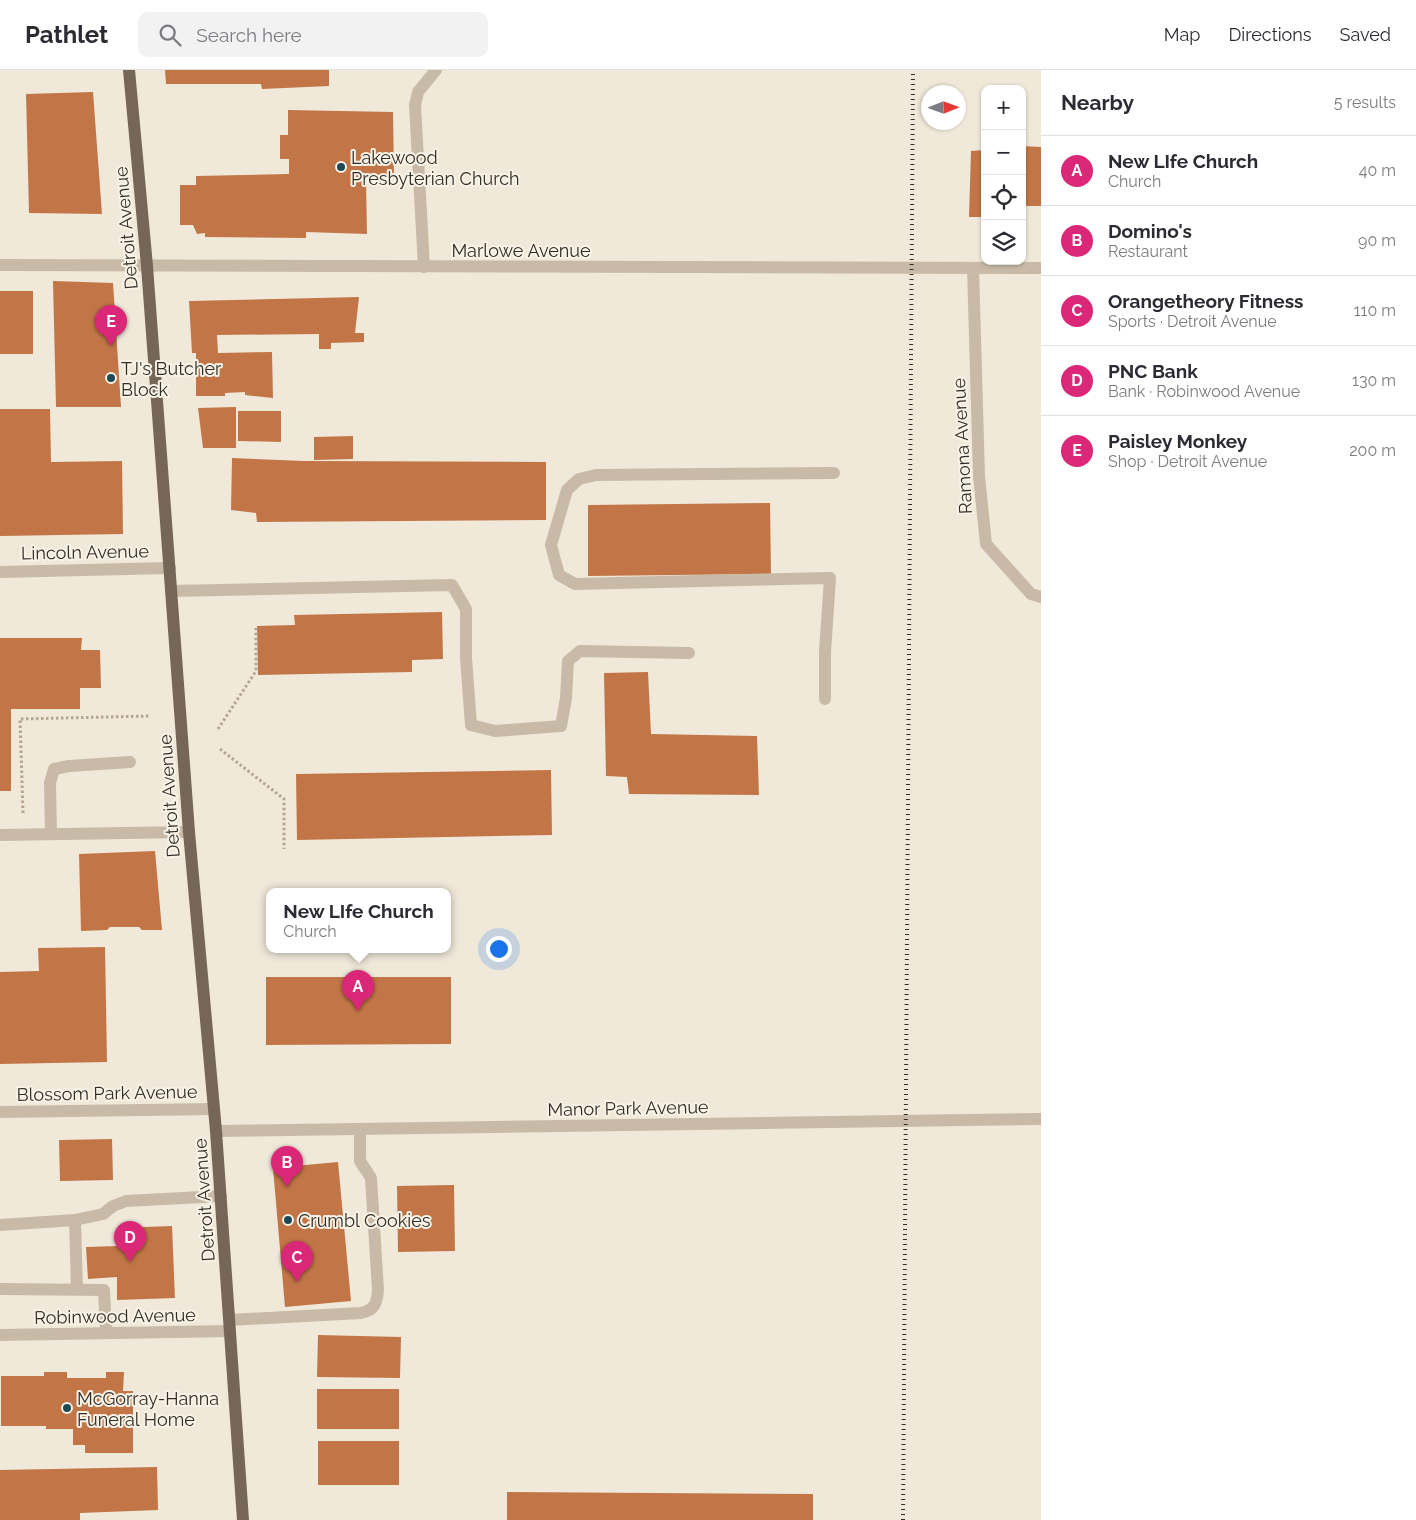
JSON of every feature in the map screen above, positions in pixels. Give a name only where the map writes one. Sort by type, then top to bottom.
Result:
[{"type":"main road","name":"Detroit Avenue","points":[[129,70],[147,266],[189,832],[216,1131],[243,1520]]},
{"type":"street","points":[[424,267],[416,105],[418,92],[436,70]]},
{"type":"street","name":"Marlowe Avenue","points":[[0,265],[1041,268]]},
{"type":"street","name":"Ramona Avenue","points":[[974,268],[979,476],[986,544],[1030,594],[1041,596]]},
{"type":"street","points":[[825,699],[825,652],[830,578],[575,584],[559,575],[551,544],[567,490],[579,479],[596,475],[834,473]]},
{"type":"street","name":"Lincoln Avenue","points":[[0,572],[170,568]]},
{"type":"street","points":[[171,591],[452,585],[466,609],[471,724],[495,731],[561,726],[566,698],[568,661],[580,651],[689,652]]},
{"type":"street","points":[[52,834],[50,783],[54,769],[69,766],[130,762]]},
{"type":"street","points":[[0,835],[189,832]]},
{"type":"street","name":"Blossom Park Avenue","points":[[0,1112],[214,1109]]},
{"type":"street","name":"Manor Park Avenue","points":[[216,1131],[1041,1120]]},
{"type":"street","name":"Robinwood Avenue","points":[[0,1335],[106,1333],[230,1326],[370,1311],[374,1308],[378,1290],[371,1178],[360,1161],[360,1129]]},
{"type":"street","points":[[0,1224],[75,1220],[103,1214],[113,1206],[126,1201],[221,1196]]},
{"type":"street","points":[[75,1220],[77,1290]]},
{"type":"street","points":[[0,1289],[104,1290],[106,1333]]},
{"type":"path","points":[[218,729],[256,671],[256,628]]},
{"type":"path","points":[[23,813],[20,719],[148,716]]},
{"type":"path","points":[[220,749],[284,799],[284,849]]},
{"type":"building","points":[[165,70],[329,70],[329,86],[262,89],[261,84],[166,84]]},
{"type":"building","points":[[93,92],[102,214],[29,213],[26,94]]},
{"type":"building","name":"Lakewood Presbyterian Church","points":[[288,110],[393,112],[394,178],[366,179],[367,234],[306,232],[306,238],[205,237],[205,233],[197,234],[193,225],[180,225],[180,185],[196,185],[196,176],[289,174],[289,159],[280,159],[280,135],[288,135]]},
{"type":"building","points":[[1026,146],[1041,147],[1041,206],[1026,206]]},
{"type":"building","points":[[981,150],[981,217],[969,217],[971,151]]},
{"type":"building","points":[[53,281],[113,283],[121,407],[56,407]]},
{"type":"building","points":[[0,291],[33,291],[33,354],[0,354]]},
{"type":"building","points":[[359,297],[355,333],[364,333],[364,342],[331,343],[331,349],[319,349],[319,334],[217,335],[218,353],[272,352],[273,398],[245,395],[245,392],[225,393],[225,396],[196,396],[196,353],[192,353],[189,301]]},
{"type":"building","points":[[236,407],[236,448],[203,448],[198,408]]},
{"type":"building","points":[[0,409],[50,409],[51,462],[122,461],[123,534],[0,536]]},
{"type":"building","points":[[238,411],[281,411],[281,442],[238,441]]},
{"type":"building","points":[[353,436],[353,459],[314,460],[314,437]]},
{"type":"building","points":[[232,458],[304,461],[546,462],[546,520],[257,522],[256,513],[231,510]]},
{"type":"building","points":[[770,503],[771,574],[588,576],[588,505]]},
{"type":"building","points":[[442,612],[443,659],[412,660],[412,672],[258,675],[257,626],[295,625],[294,615]]},
{"type":"building","points":[[0,638],[82,638],[81,650],[100,650],[101,688],[80,688],[80,709],[11,709],[11,791],[0,791]]},
{"type":"building","points":[[648,672],[651,734],[757,736],[759,795],[629,794],[627,777],[606,776],[604,673]]},
{"type":"building","points":[[551,770],[552,835],[297,840],[296,774]]},
{"type":"building","points":[[155,851],[162,930],[142,930],[139,927],[110,927],[107,930],[81,931],[79,854]]},
{"type":"building","points":[[105,947],[107,1062],[0,1064],[0,972],[39,971],[38,948]]},
{"type":"building","points":[[266,977],[451,977],[451,1044],[266,1045]]},
{"type":"building","points":[[112,1139],[113,1180],[60,1181],[59,1140]]},
{"type":"building","points":[[338,1162],[351,1301],[285,1307],[273,1168]]},
{"type":"building","points":[[454,1185],[455,1251],[398,1252],[397,1186]]},
{"type":"building","points":[[172,1226],[175,1298],[117,1300],[117,1277],[88,1279],[86,1247],[118,1246],[117,1228]]},
{"type":"building","points":[[318,1335],[401,1337],[400,1378],[317,1377]]},
{"type":"building","name":"McGorray-Hanna Funeral Home","points":[[44,1372],[67,1372],[67,1378],[106,1378],[106,1372],[124,1372],[123,1391],[133,1391],[133,1453],[85,1453],[85,1445],[73,1445],[73,1429],[46,1429],[46,1426],[1,1426],[1,1376],[44,1376]]},
{"type":"building","points":[[317,1389],[399,1389],[399,1429],[317,1429]]},
{"type":"building","points":[[318,1441],[399,1441],[399,1485],[318,1485]]},
{"type":"building","points":[[157,1467],[158,1510],[80,1513],[80,1520],[0,1520],[0,1470]]},
{"type":"building","points":[[507,1492],[813,1494],[813,1520],[507,1520]]},
{"type":"railway","points":[[903,1520],[913,70]]},
{"type":"place","name":"Lakewood Presbyterian Church","points":[[341,167]]},
{"type":"place","name":"Paisley Monkey","points":[[111,346]]},
{"type":"place","name":"TJ's Butcher Block","points":[[111,378]]},
{"type":"place","name":"New LIfe Church","points":[[358,1011]]},
{"type":"place","name":"Domino's","points":[[287,1187]]},
{"type":"place","name":"Crumbl Cookies","points":[[288,1220]]},
{"type":"place","name":"PNC Bank","points":[[130,1262]]},
{"type":"place","name":"Orangetheory Fitness","points":[[297,1282]]},
{"type":"place","name":"McGorray-Hanna Funeral Home","points":[[67,1408]]}]
